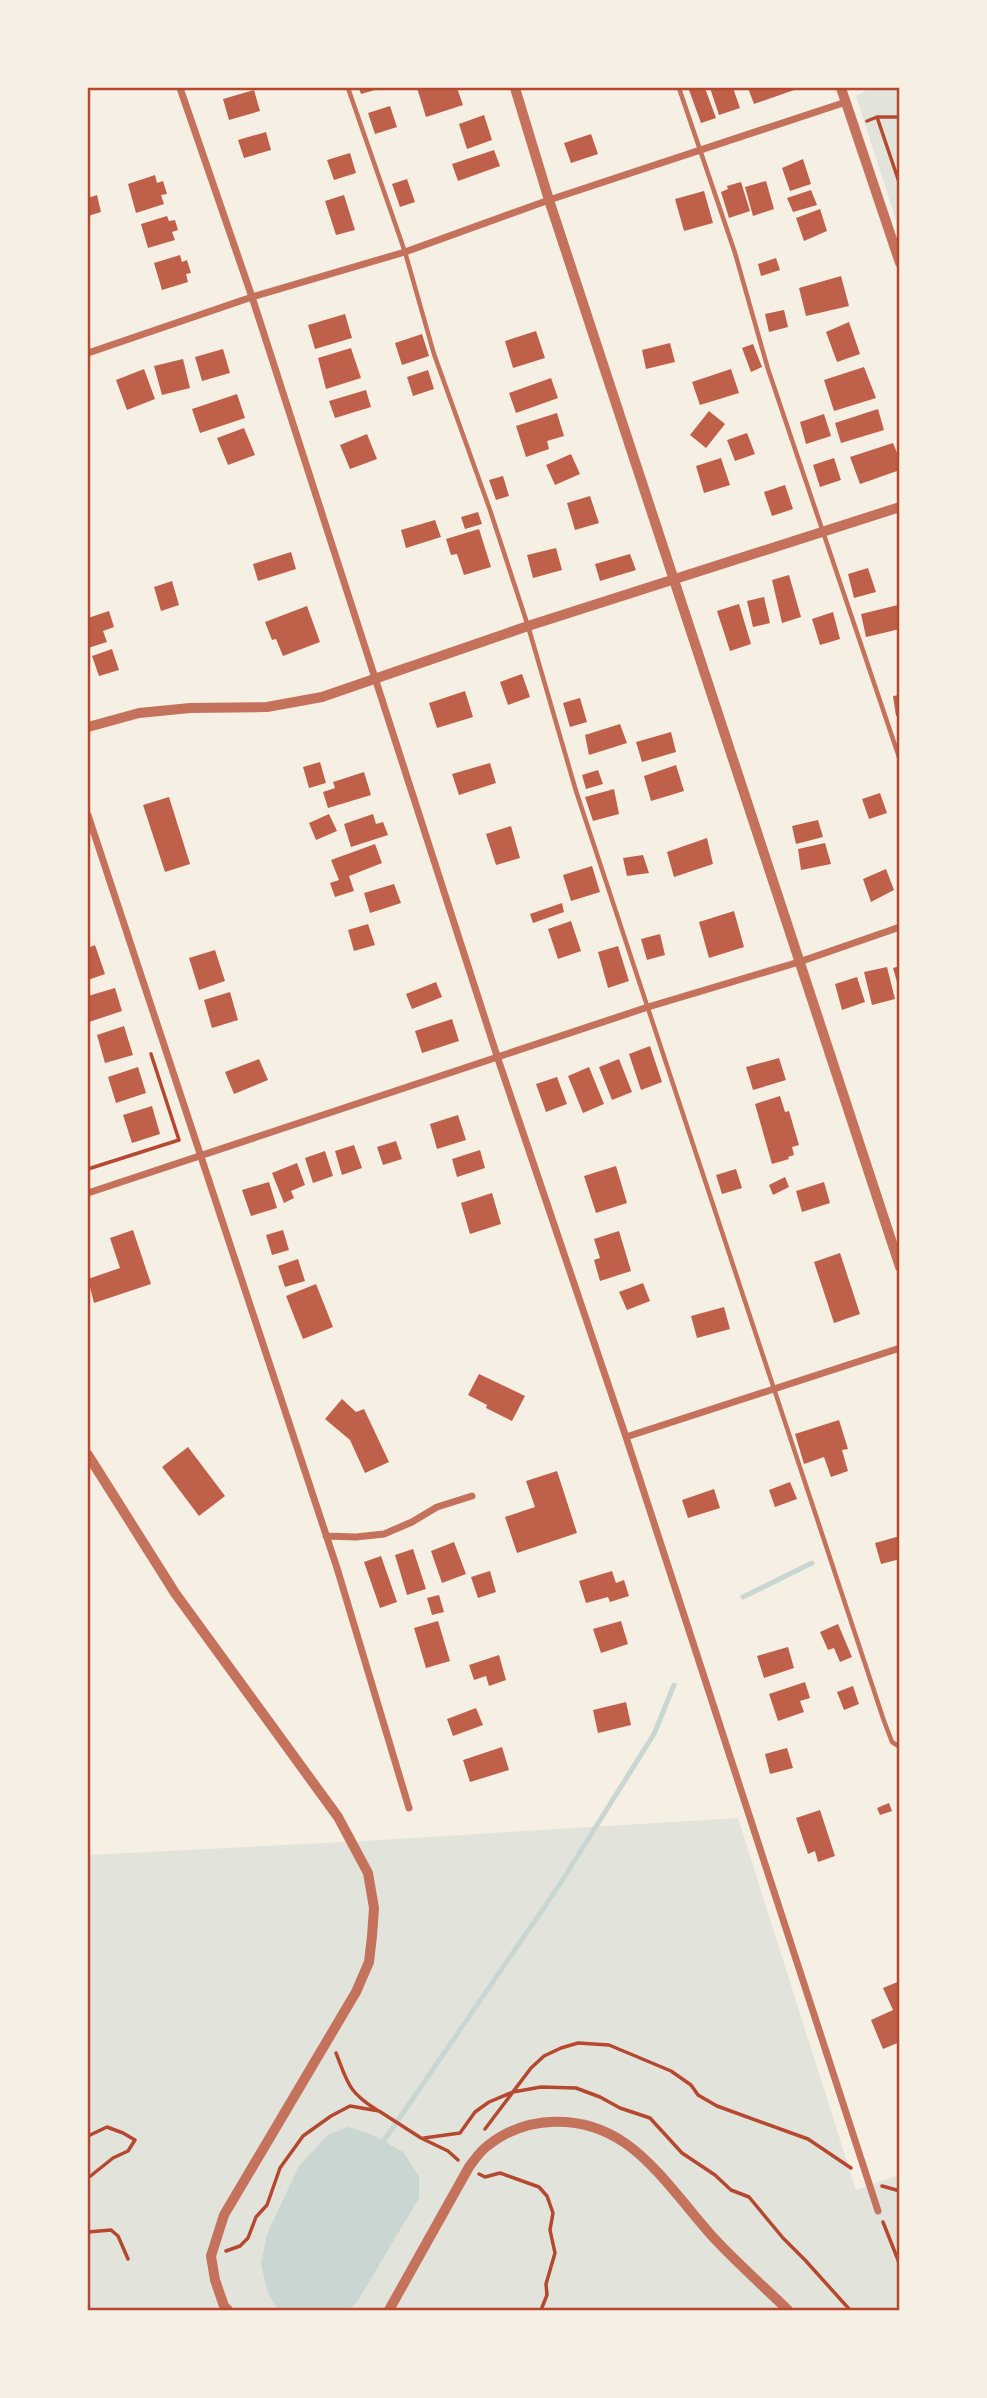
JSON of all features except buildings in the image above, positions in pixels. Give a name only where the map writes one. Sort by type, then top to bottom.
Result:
[{"type":"street","points":[[180,88],[252,297],[498,1059],[626,1437],[878,2211]]},
{"type":"street","points":[[515,88],[549,200],[900,1267]]},
{"type":"street","points":[[841,88],[900,263]]},
{"type":"street","points":[[88,353],[252,297],[405,252],[549,200],[846,102]]},
{"type":"street","points":[[88,727],[139,713],[190,708],[267,707],[322,697],[528,626],[900,507]]},
{"type":"street","points":[[88,815],[326,1536],[409,1808]]},
{"type":"street","points":[[88,1193],[648,1007],[799,962],[900,927]]},
{"type":"street","points":[[626,1437],[900,1348]]},
{"type":"street","points":[[88,1455],[176,1594],[338,1817],[369,1873],[374,1908],[369,1962],[356,1992],[224,2215],[211,2256],[215,2280],[228,2311]]},
{"type":"street","points":[[326,1536],[384,1534],[438,1507],[472,1496]]},
{"type":"street","points":[[389,2311],[469,2167],[485,2148],[508,2133],[540,2122],[574,2121],[596,2127],[625,2143],[645,2161],[715,2239],[788,2311]]},
{"type":"lane","points":[[348,88],[405,252],[434,354],[490,510],[528,626],[576,791],[884,1721],[892,1742],[900,1747]]},
{"type":"lane","points":[[679,88],[735,253],[768,369],[900,760]]},
{"type":"path","points":[[900,117],[877,117],[900,185]]},
{"type":"path","points":[[88,1170],[179,1140],[148,1044]]},
{"type":"path","points":[[329,2035],[349,2087],[364,2102],[421,2138],[448,2151],[485,2177],[500,2173],[539,2187],[547,2196],[554,2213],[550,2230],[555,2253],[541,2311]]},
{"type":"path","points":[[483,2132],[531,2068],[544,2056],[578,2043],[609,2045],[671,2071],[691,2085],[698,2095],[717,2106],[808,2139],[869,2181],[900,2191]]},
{"type":"path","points":[[211,2256],[240,2246],[248,2238],[256,2217],[267,2205],[280,2168],[303,2136],[350,2106],[379,2111]]},
{"type":"path","points":[[88,2136],[107,2127],[135,2140],[128,2151],[113,2158],[88,2178]]},
{"type":"path","points":[[878,2211],[900,2265]]},
{"type":"path","points":[[88,2232],[111,2230],[118,2236],[128,2259]]},
{"type":"shaded area","points":[[871,88],[899,88],[899,230],[856,96]]},
{"type":"shaded area","points":[[738,1818],[856,2190],[899,2175],[899,2310],[88,2310],[88,1855]]},
{"type":"shaded area","points":[[348,2127],[371,2134],[403,2152],[419,2176],[419,2198],[357,2302],[348,2310],[278,2310],[267,2291],[261,2263],[267,2234],[299,2166],[328,2135]]},
{"type":"waterway","points":[[743,1597],[812,1563]]},
{"type":"waterway","points":[[381,2145],[560,1884],[654,1734],[674,1685]]}]
